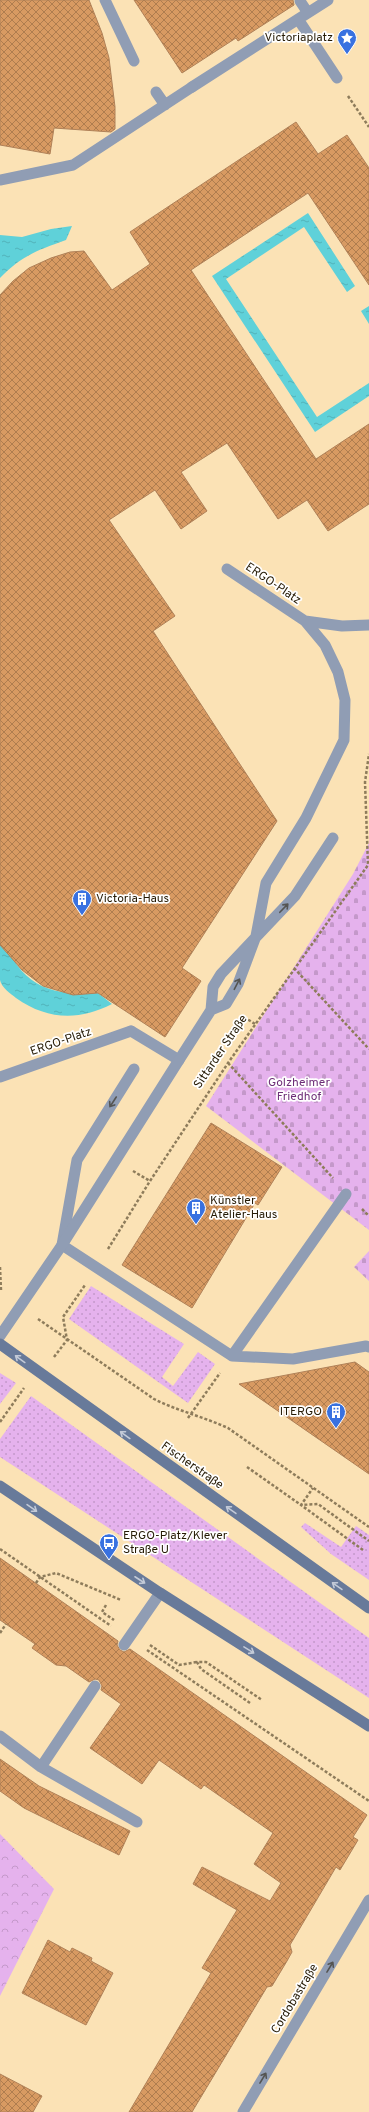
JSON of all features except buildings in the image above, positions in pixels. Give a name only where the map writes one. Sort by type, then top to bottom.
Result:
[{"type":"main road","name":"Fischerstraße","points":[[0,1344],[369,1608]]},
{"type":"main road","points":[[0,1486],[160,1593],[369,1726]]},
{"type":"street","points":[[105,0],[134,61]]},
{"type":"street","points":[[0,180],[73,165],[328,0]]},
{"type":"street","points":[[300,1],[308,12]]},
{"type":"street","points":[[298,19],[337,78]]},
{"type":"street","points":[[156,92],[165,105]]},
{"type":"street","name":"ERGO-Platz","points":[[227,569],[304,621]]},
{"type":"street","points":[[304,621],[342,626],[369,625]]},
{"type":"street","name":"Sittarder Straße","points":[[211,1010],[226,1004],[238,984],[256,936],[266,883],[306,818],[344,740],[345,700],[338,672],[325,645],[304,621]]},
{"type":"street","points":[[256,936],[295,896],[333,838]]},
{"type":"street","name":"Sittarder Straße","points":[[0,1336],[62,1245],[211,1010],[213,987],[221,974],[256,936]]},
{"type":"street","name":"ERGO-Platz","points":[[0,1077],[131,1031],[179,1060]]},
{"type":"street","points":[[134,1069],[77,1160],[62,1245],[232,1356],[294,1359],[366,1346],[369,1348]]},
{"type":"street","points":[[232,1356],[346,1194]]},
{"type":"street","points":[[126,1641],[160,1593]]},
{"type":"street","points":[[41,1767],[96,1686]]},
{"type":"street","points":[[0,1736],[41,1767],[137,1822]]},
{"type":"street","name":"Cordobastraße","points":[[243,2112],[369,1900]]},
{"type":"path","points":[[337,78],[369,127]]},
{"type":"path","name":"Sittarder Straße","points":[[67,1340],[63,1317],[228,1063],[294,968],[368,866],[365,782],[369,754]]},
{"type":"path","points":[[294,968],[369,1049]]},
{"type":"path","points":[[245,1018],[255,1024]]},
{"type":"path","points":[[228,1063],[346,1194],[369,1216]]},
{"type":"path","points":[[0,1267],[0,1290]]},
{"type":"path","points":[[43,1322],[154,1399],[172,1407],[209,1419],[228,1428],[369,1527]]},
{"type":"path","points":[[56,1354],[67,1340]]},
{"type":"path","points":[[188,1418],[232,1356]]},
{"type":"path","points":[[0,1422],[23,1390]]},
{"type":"path","points":[[247,1467],[363,1550]]},
{"type":"path","points":[[301,1505],[313,1488]]},
{"type":"path","points":[[301,1505],[318,1504],[369,1541]]},
{"type":"path","points":[[0,1549],[126,1641],[369,1802]]},
{"type":"path","points":[[36,1583],[40,1577],[56,1573],[121,1600]]},
{"type":"path","points":[[102,1612],[106,1605]]},
{"type":"path","points":[[0,1633],[6,1624]]},
{"type":"path","points":[[197,1662],[201,1669],[250,1703]]},
{"type":"path","points":[[179,1665],[206,1662],[262,1700]]},
{"type":"green space","name":"Golzheimer Friedhof","points":[[369,843],[369,1230],[206,1106],[353,874]]},
{"type":"green space","points":[[369,1251],[369,1281],[354,1267]]},
{"type":"green space","points":[[91,1286],[184,1344],[162,1377],[173,1386],[198,1352],[215,1364],[188,1403],[69,1319]]},
{"type":"green space","points":[[0,1373],[16,1383],[0,1404]]},
{"type":"green space","points":[[31,1396],[369,1638],[369,1698],[0,1457],[0,1439]]},
{"type":"green space","points":[[305,1523],[341,1547],[356,1526],[369,1535],[369,1580],[331,1554],[301,1527]]},
{"type":"green space","points":[[0,1834],[54,1889],[0,1996]]},
{"type":"water","points":[[308,213],[355,286],[347,292],[304,227],[226,279],[317,417],[369,383],[369,396],[315,432],[212,276]]},
{"type":"water","points":[[72,226],[66,240],[30,254],[15,264],[0,278],[0,235],[22,237],[51,229]]},
{"type":"water","points":[[369,306],[369,324],[361,311]]},
{"type":"water","points":[[0,931],[15,963],[36,983],[48,989],[63,992],[79,994],[98,993],[112,1004],[100,1010],[63,1016],[39,1011],[16,998],[4,988],[0,980]]},
{"type":"place","name":"Victoriaplatz","points":[[347,55]]},
{"type":"place","name":"Victoria-Haus","points":[[82,916]]},
{"type":"place","name":"Künstler Atelier-Haus","points":[[196,1225]]},
{"type":"place","name":"ITERGO","points":[[336,1429]]},
{"type":"place","name":"ERGO-Platz/Klever Straße U","points":[[109,1560]]}]
